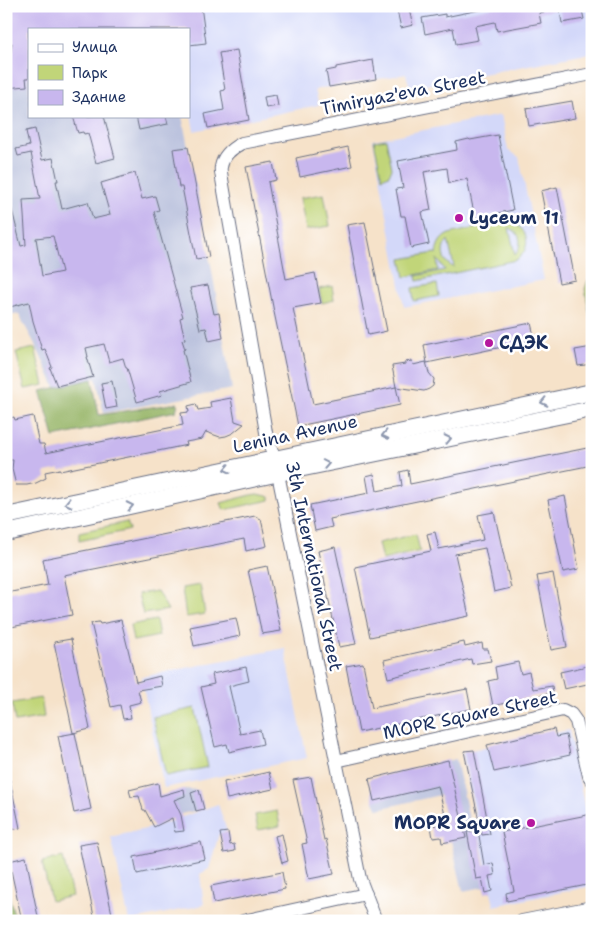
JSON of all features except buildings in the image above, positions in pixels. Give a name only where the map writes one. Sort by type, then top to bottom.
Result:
[{"type":"main road","name":"Lenina Avenue","points":[[6,533],[592,392]]},
{"type":"main road","name":"Lenina Avenue","points":[[6,516],[592,409]]},
{"type":"street","name":"Timiryaz'eva Street","points":[[225,157],[232,149],[242,143],[592,74]]},
{"type":"street","name":"3th International Street","points":[[225,157],[221,167],[222,179],[267,438],[277,467],[322,699],[360,879],[376,921]]},
{"type":"street","name":"MOPR Square Street","points":[[336,761],[564,710],[571,714],[576,721],[589,776],[592,780]]},
{"type":"street","points":[[244,921],[366,894]]},
{"type":"street","points":[[522,921],[592,908]]},
{"type":"shaded area","points":[[6,6],[184,6],[28,28],[28,118],[182,118],[211,265],[232,389],[104,413],[96,378],[55,387],[19,315],[6,313]]},
{"type":"shaded area","points":[[184,6],[592,6],[592,53],[410,88],[406,74],[321,88],[315,90],[319,105],[194,131],[190,109],[192,82],[189,28]]},
{"type":"shaded area","name":"Lyceum 11","points":[[501,115],[508,150],[519,157],[544,280],[404,307],[373,140]]},
{"type":"shaded area","points":[[285,648],[307,758],[164,788],[141,677]]},
{"type":"shaded area","name":"MOPR Square","points":[[569,730],[585,809],[592,808],[592,886],[494,906],[462,752]]},
{"type":"shaded area","points":[[456,759],[484,887],[463,891],[440,795],[378,809],[374,801],[369,779]]},
{"type":"shaded area","points":[[184,789],[199,790],[204,809],[181,814],[154,827],[150,821],[150,809],[143,810],[141,802]]},
{"type":"shaded area","points":[[218,804],[227,831],[219,834],[209,869],[200,874],[204,905],[129,921],[111,837],[154,827]]},
{"type":"green space","points":[[386,139],[392,168],[389,175],[382,178],[374,141]]},
{"type":"green space","points":[[324,194],[330,226],[306,230],[300,198]]},
{"type":"green space","points":[[502,222],[517,225],[526,235],[527,242],[522,255],[516,260],[417,281],[416,276],[445,270],[437,259],[438,270],[405,277],[401,259],[436,254],[440,242],[449,234]],"holes":[[[509,228],[516,232],[520,239],[518,251],[515,255]],[[448,240],[454,267],[446,262],[443,255],[445,244]]]},
{"type":"green space","points":[[592,279],[591,321],[585,289],[588,280]]},
{"type":"green space","points":[[437,284],[439,296],[414,301],[412,288]]},
{"type":"green space","points":[[332,286],[334,300],[322,303],[319,289]]},
{"type":"green space","points":[[35,348],[44,385],[25,389],[16,352]]},
{"type":"green space","points":[[92,379],[99,415],[178,403],[176,411],[54,437],[41,391]]},
{"type":"green space","points":[[257,494],[270,497],[270,500],[224,510],[221,503],[251,495]]},
{"type":"green space","points":[[127,522],[130,530],[79,541],[79,532]]},
{"type":"green space","points":[[416,534],[420,551],[382,560],[378,543]]},
{"type":"green space","points":[[200,585],[205,614],[186,617],[182,588]]},
{"type":"green space","points":[[157,591],[168,610],[143,614],[138,594]]},
{"type":"green space","points":[[156,620],[159,636],[133,641],[130,625]]},
{"type":"green space","points":[[41,698],[44,717],[15,722],[12,703]]},
{"type":"green space","points":[[195,708],[208,767],[166,776],[153,717]]},
{"type":"green space","points":[[277,811],[280,826],[258,830],[255,815]]},
{"type":"green space","points":[[63,857],[72,896],[51,901],[42,862]]},
{"type":"green space","points":[[6,886],[16,921],[6,921]]},
{"type":"place","name":"Lyceum 11","points":[[459,218]]},
{"type":"place","name":"СДЭК","points":[[489,343]]},
{"type":"place","name":"MOPR Square","points":[[531,823]]}]
